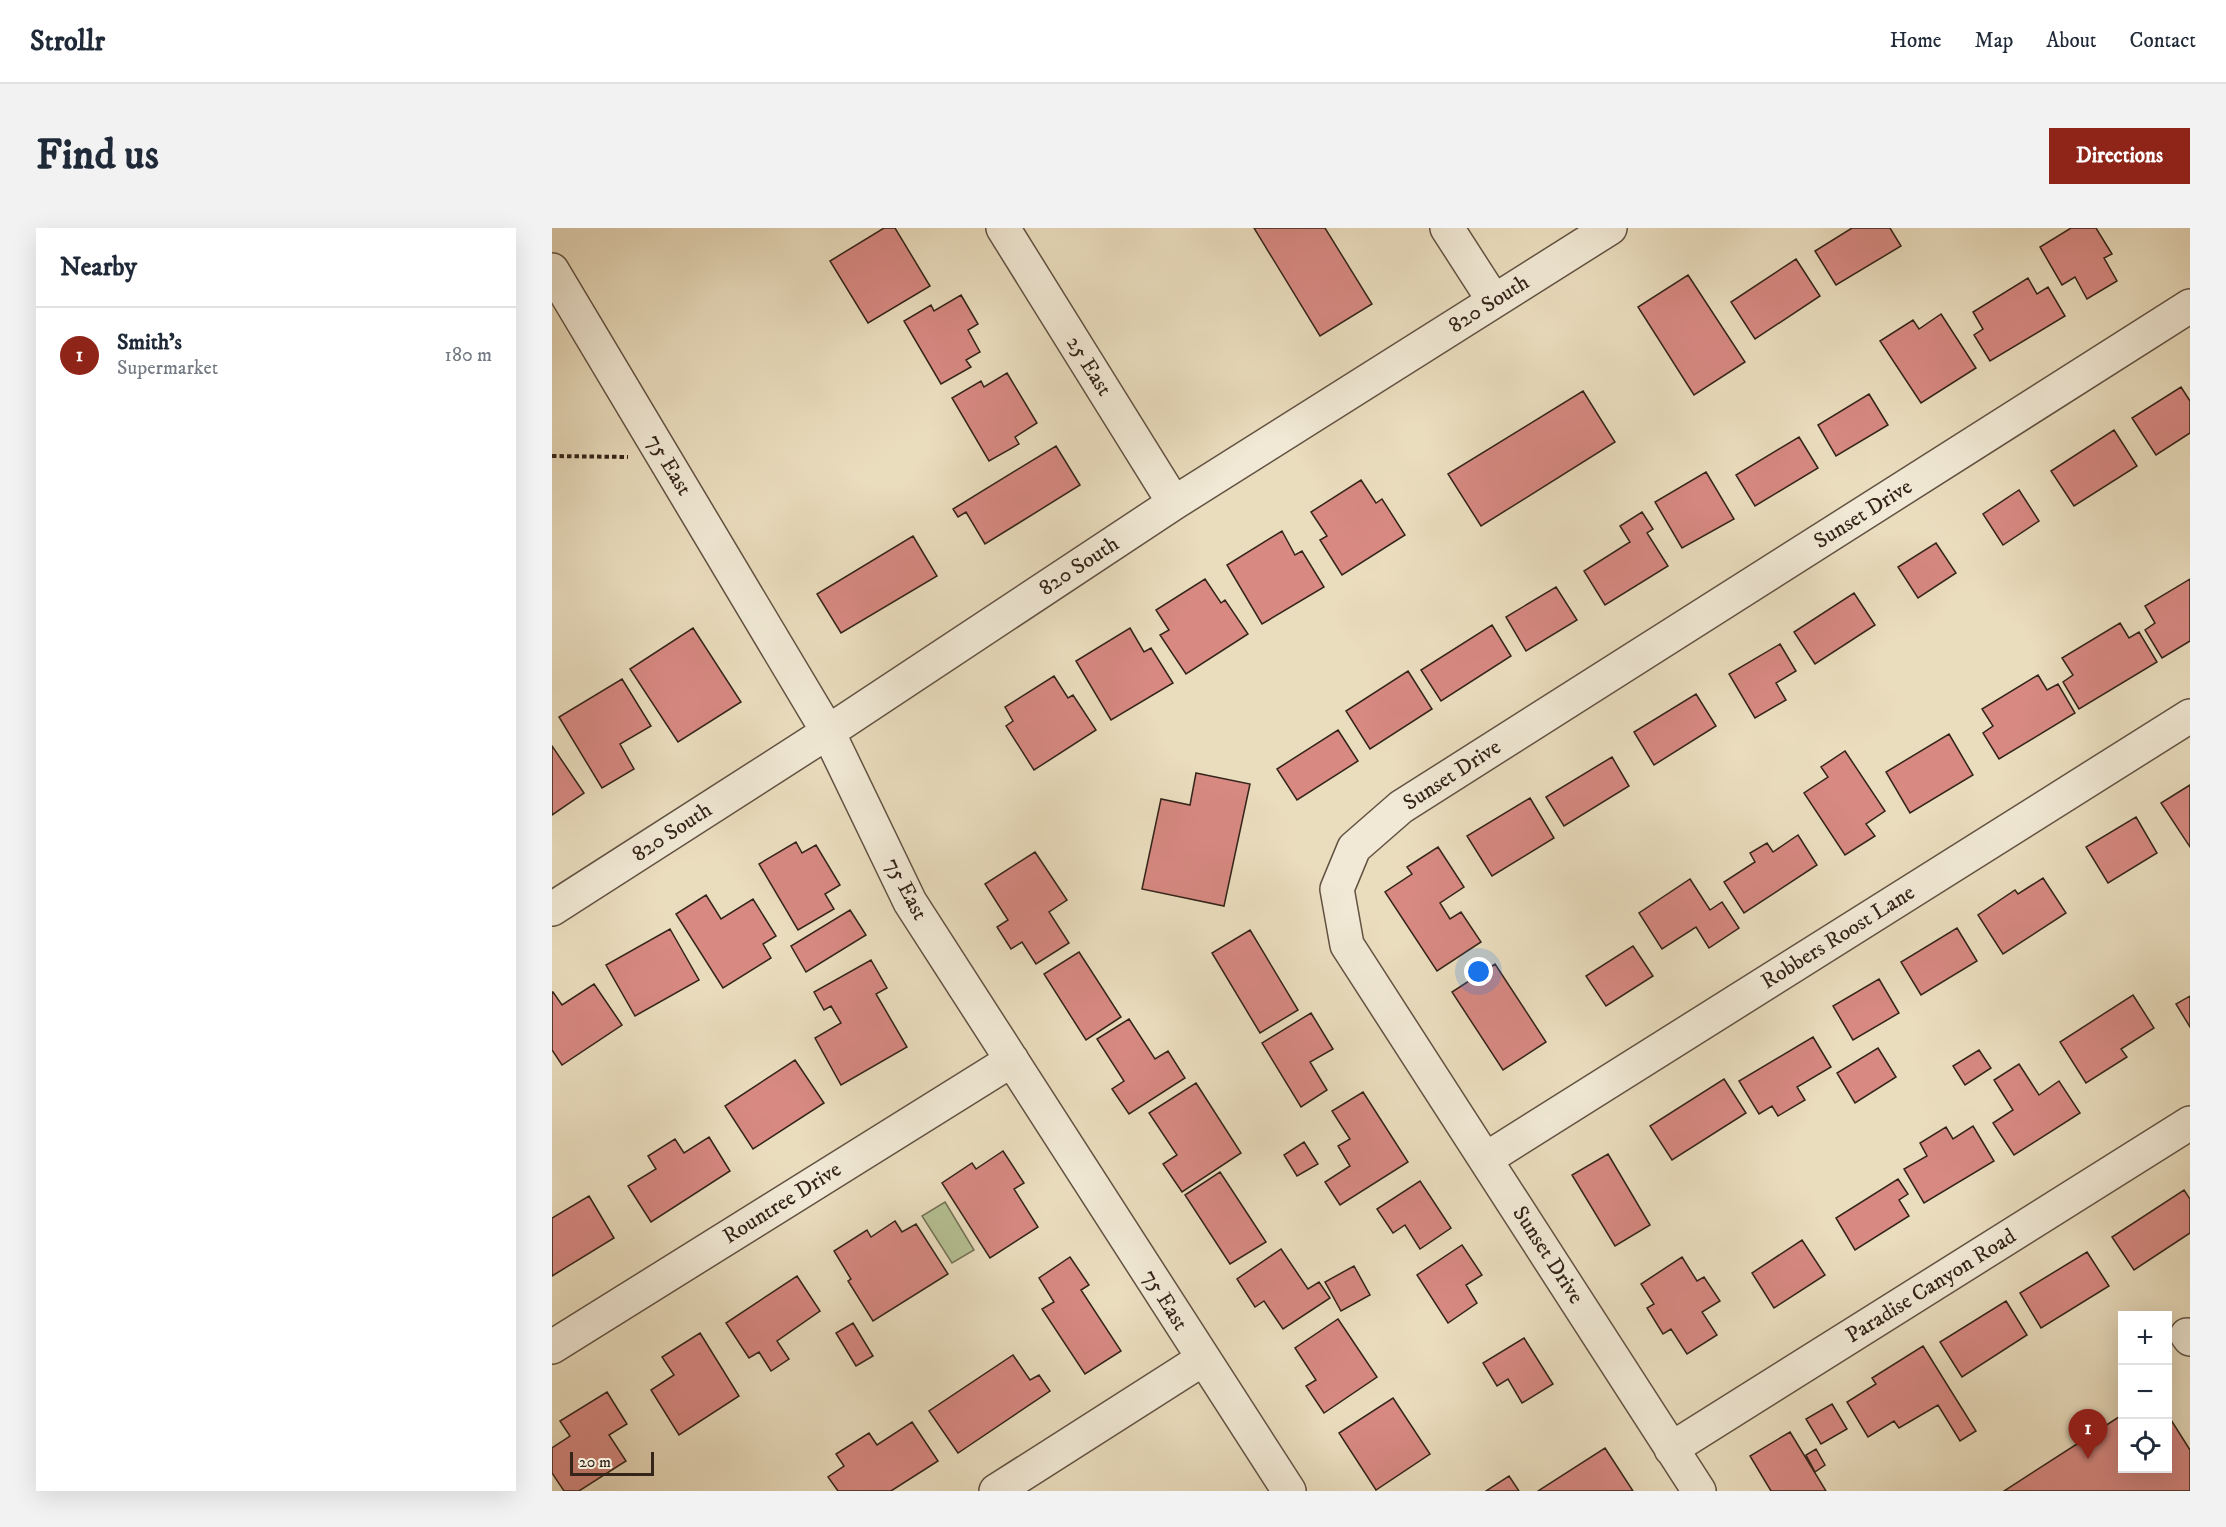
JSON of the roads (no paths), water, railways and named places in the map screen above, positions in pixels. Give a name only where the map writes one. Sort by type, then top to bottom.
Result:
[{"type":"street","name":"25 East","points":[[1003,228],[1174,503]]},
{"type":"street","points":[[1448,228],[1494,301]]},
{"type":"street","name":"820 South","points":[[552,909],[828,732],[1174,503],[1610,228]]},
{"type":"street","name":"75 East","points":[[552,270],[828,732],[910,902],[1288,1491]]},
{"type":"street","name":"Sunset Drive","points":[[1698,1491],[1347,945],[1337,889],[1354,848],[1401,807],[2190,306]]},
{"type":"street","name":"Robbers Roost Lane","points":[[1486,1158],[2190,716]]},
{"type":"street","name":"Rountree Drive","points":[[552,1347],[1012,1060]]},
{"type":"street","name":"Paradise Canyon Road","points":[[1671,1449],[2190,1123]]},
{"type":"street","points":[[996,1491],[1203,1359]]},
{"type":"place","name":"Smith's","points":[[2088,1459]]}]
